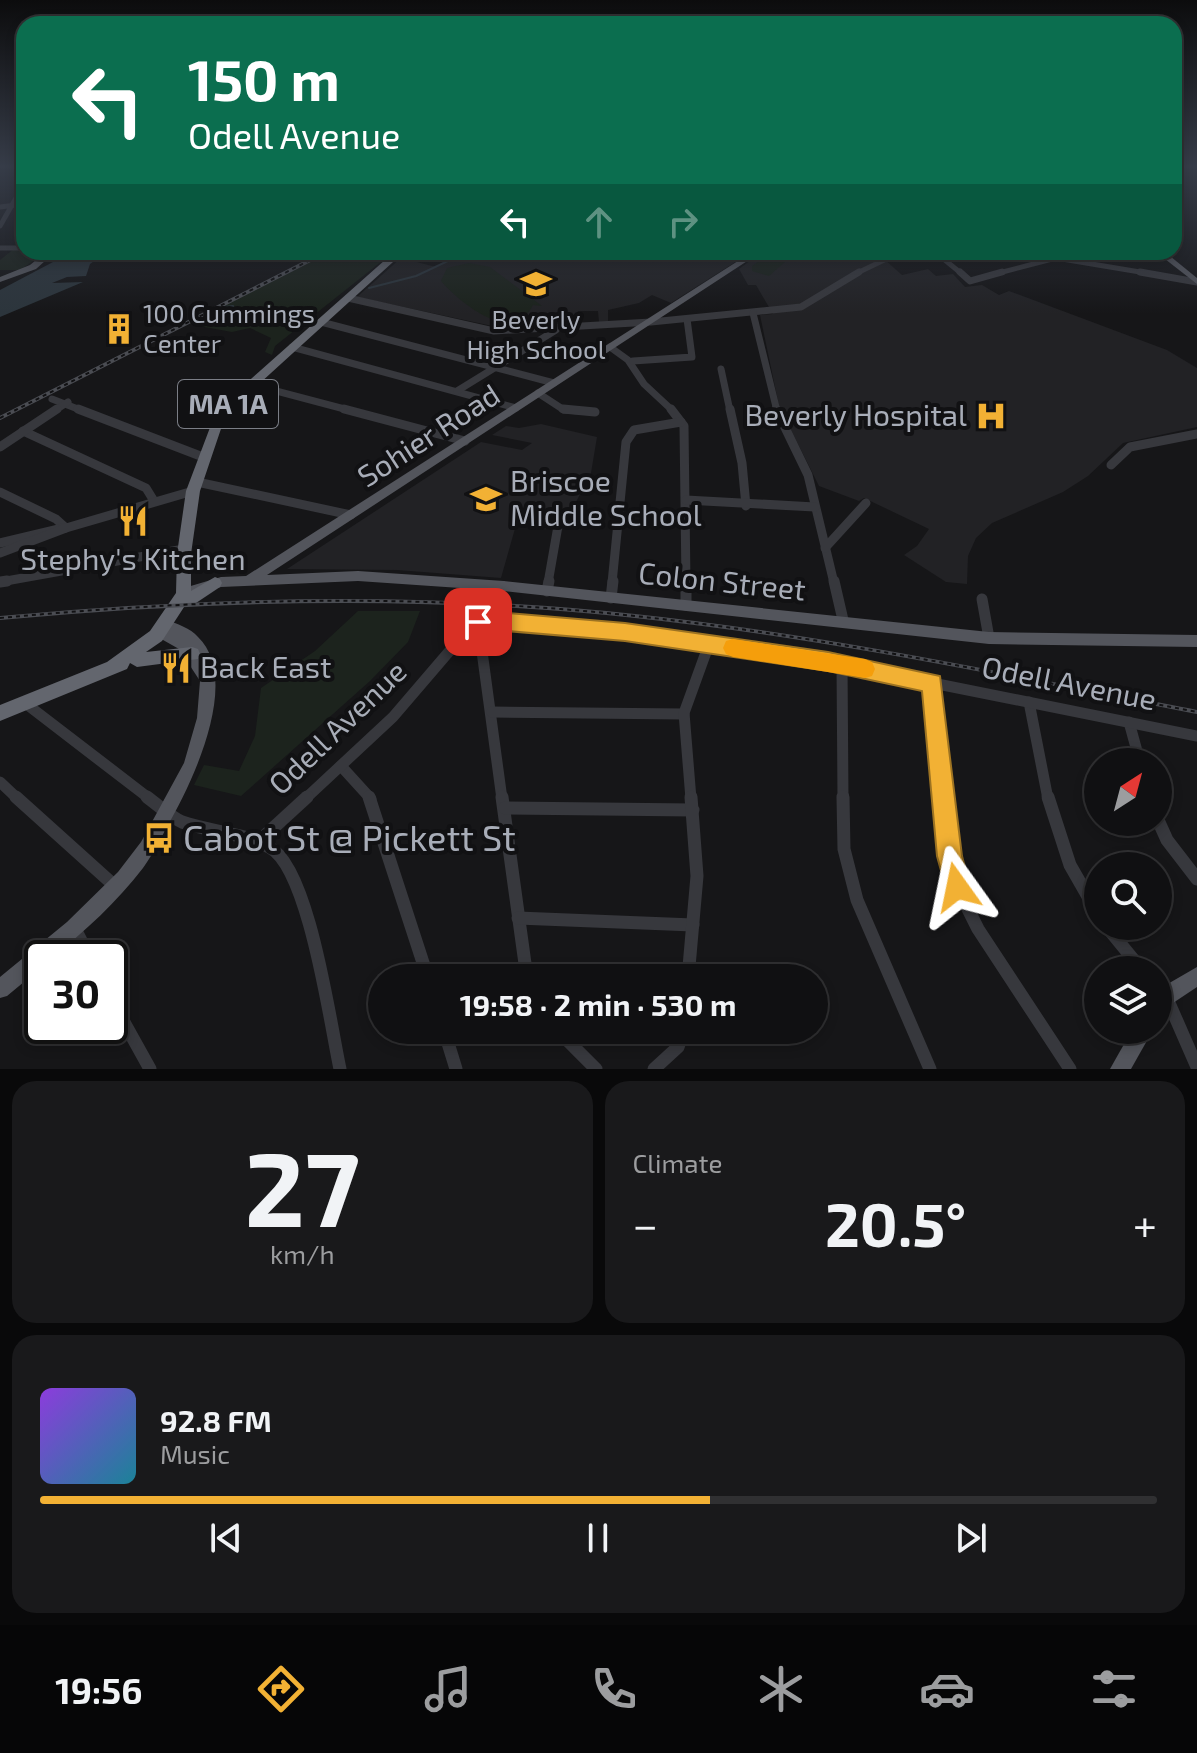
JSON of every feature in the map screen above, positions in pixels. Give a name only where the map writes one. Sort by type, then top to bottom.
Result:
[{"type":"highway","name":"MA 1A","points":[[0,713],[113,666],[137,660],[167,630],[186,591],[184,549],[195,487],[221,412],[389,262]]},
{"type":"highway","points":[[186,591],[215,583]]},
{"type":"highway","name":"MA 1A","points":[[113,666],[167,630]]},
{"type":"highway","points":[[137,660],[192,654]]},
{"type":"main road","points":[[0,280],[33,267],[41,260]]},
{"type":"main road","name":"Sohier Road","points":[[244,581],[745,260]]},
{"type":"main road","points":[[1170,260],[1197,282]]},
{"type":"main road","points":[[668,310],[676,320]]},
{"type":"main road","points":[[623,324],[632,333]]},
{"type":"main road","name":"Colon Street","points":[[215,583],[358,576],[843,620],[989,638],[1197,641]]},
{"type":"main road","name":"Colon Street","points":[[186,591],[230,577],[244,581]]},
{"type":"main road","points":[[167,630],[192,654],[207,680]]},
{"type":"main road","points":[[0,989],[116,887],[142,856],[191,767],[202,737],[209,668],[202,652],[190,638],[167,630]]},
{"type":"main road","points":[[1172,991],[1197,976]]},
{"type":"main road","points":[[1120,1069],[1135,1044]]},
{"type":"street","points":[[348,298],[484,331],[651,322],[753,313],[810,304],[872,260]]},
{"type":"street","points":[[945,260],[970,281],[1036,262],[1057,260]]},
{"type":"street","points":[[1074,260],[1197,282]]},
{"type":"street","points":[[753,313],[773,403],[808,475],[843,620]]},
{"type":"street","points":[[610,347],[633,361],[687,360],[692,357],[687,319]]},
{"type":"street","points":[[321,322],[554,383]]},
{"type":"street","points":[[457,391],[559,328]]},
{"type":"street","points":[[292,347],[516,408]]},
{"type":"street","points":[[633,361],[643,383],[668,402],[681,422],[686,500],[686,605]]},
{"type":"street","points":[[721,369],[742,463],[746,506]]},
{"type":"street","points":[[250,384],[465,441]]},
{"type":"street","points":[[538,393],[564,410],[595,412]]},
{"type":"street","points":[[52,399],[68,402],[203,457]]},
{"type":"street","points":[[0,447],[68,402]]},
{"type":"street","points":[[611,598],[626,442],[634,430],[681,422]]},
{"type":"street","points":[[23,431],[146,488],[154,501]]},
{"type":"street","points":[[1111,465],[1130,447],[1197,434]]},
{"type":"street","points":[[0,553],[66,528],[195,487],[351,515]]},
{"type":"street","points":[[0,492],[56,519],[66,528]]},
{"type":"street","points":[[686,500],[746,506],[815,507]]},
{"type":"street","points":[[825,548],[866,503]]},
{"type":"street","points":[[547,591],[558,526]]},
{"type":"street","points":[[0,543],[66,528]]},
{"type":"street","points":[[0,582],[184,549]]},
{"type":"street","points":[[982,599],[989,638]]},
{"type":"street","name":"Odell Avenue","points":[[259,841],[403,707],[471,626],[478,622],[497,620],[611,631],[842,664],[1197,736]]},
{"type":"street","points":[[478,622],[525,964]]},
{"type":"street","points":[[689,964],[697,876],[684,714],[709,644]]},
{"type":"street","points":[[842,664],[844,849],[857,900],[930,1069]]},
{"type":"street","points":[[932,683],[950,856],[957,887],[978,929],[1070,1069]]},
{"type":"street","points":[[1029,702],[1055,832],[1084,893]]},
{"type":"street","points":[[25,703],[179,821],[259,841],[286,861],[301,890],[340,1069]]},
{"type":"street","points":[[492,712],[684,714]]},
{"type":"street","points":[[1129,722],[1136,748]]},
{"type":"street","points":[[341,766],[371,799],[424,964]]},
{"type":"street","points":[[0,782],[116,887]]},
{"type":"street","points":[[505,808],[693,810]]},
{"type":"street","points":[[1165,836],[1197,879]]},
{"type":"street","points":[[518,918],[693,925]]},
{"type":"street","points":[[74,927],[81,940]]},
{"type":"street","points":[[1117,940],[1131,956]]},
{"type":"street","points":[[1172,1018],[1197,1067]]},
{"type":"street","points":[[128,1029],[150,1069]]},
{"type":"street","points":[[448,1044],[456,1069]]},
{"type":"street","points":[[571,1044],[596,1069]]},
{"type":"street","points":[[654,1069],[679,1044]]},
{"type":"shaded area","points":[[14,249],[16,260],[34,260],[20,270],[0,270],[0,260]]},
{"type":"shaded area","points":[[57,260],[96,260],[90,264],[86,276],[67,277],[52,283],[83,282],[0,317],[0,290]]},
{"type":"shaded area","points":[[314,260],[382,261],[275,346],[272,355],[265,352],[271,338],[250,328],[232,332],[199,326],[201,317]]},
{"type":"shaded area","name":"Beverly High School","points":[[399,260],[436,267],[445,260],[738,260],[671,303],[652,295],[639,303],[608,310],[608,322],[599,322],[598,311],[578,311],[576,324],[497,327],[357,297]]},
{"type":"shaded area","name":"Beverly Hospital","points":[[751,260],[885,260],[902,275],[928,269],[936,276],[953,274],[965,287],[982,285],[999,295],[1009,291],[1167,350],[1197,368],[1197,427],[1123,443],[1088,476],[1063,492],[992,523],[976,538],[968,556],[967,584],[946,582],[904,555],[917,546],[929,529],[864,498],[859,501],[819,486],[779,406],[760,315],[773,314],[756,285],[748,285],[739,269]]},
{"type":"shaded area","points":[[761,260],[787,260],[769,276],[752,271],[752,266]]},
{"type":"shaded area","points":[[469,263],[490,267],[542,306],[533,305],[524,317],[512,322],[499,321],[472,308],[441,281],[447,268]]},
{"type":"shaded area","name":"Briscoe Middle School","points":[[541,424],[597,437],[591,473],[561,531],[516,525],[501,578],[397,570],[287,569],[481,442],[522,450],[532,443],[492,435],[506,426],[519,428]]},
{"type":"shaded area","points":[[358,611],[420,611],[408,642],[370,681],[241,796],[194,785],[204,765],[239,771],[255,736],[261,688],[315,651]]},
{"type":"waterway","points":[[369,288],[416,276],[450,260]]},
{"type":"waterway","points":[[224,307],[233,306]]},
{"type":"railway","points":[[0,418],[310,260]]},
{"type":"railway","points":[[0,618],[159,606],[318,601],[397,601],[556,609],[776,634],[1197,712]]},
{"type":"slow traffic","points":[[733,648],[865,669]]},
{"type":"place","name":"Beverly High School","points":[[536,284]]},
{"type":"place","name":"100 Cummings Center","points":[[119,329]]},
{"type":"place","name":"Beverly Hospital","points":[[991,416]]},
{"type":"place","name":"Briscoe Middle School","points":[[486,499]]},
{"type":"place","name":"Stephy's Kitchen","points":[[133,521]]},
{"type":"place","name":"Back East","points":[[176,668]]},
{"type":"place","name":"Cabot St @ Pickett St","points":[[159,838]]},
{"type":"route","points":[[478,622],[497,620],[625,632],[828,662],[932,683],[950,856],[957,887]]}]
